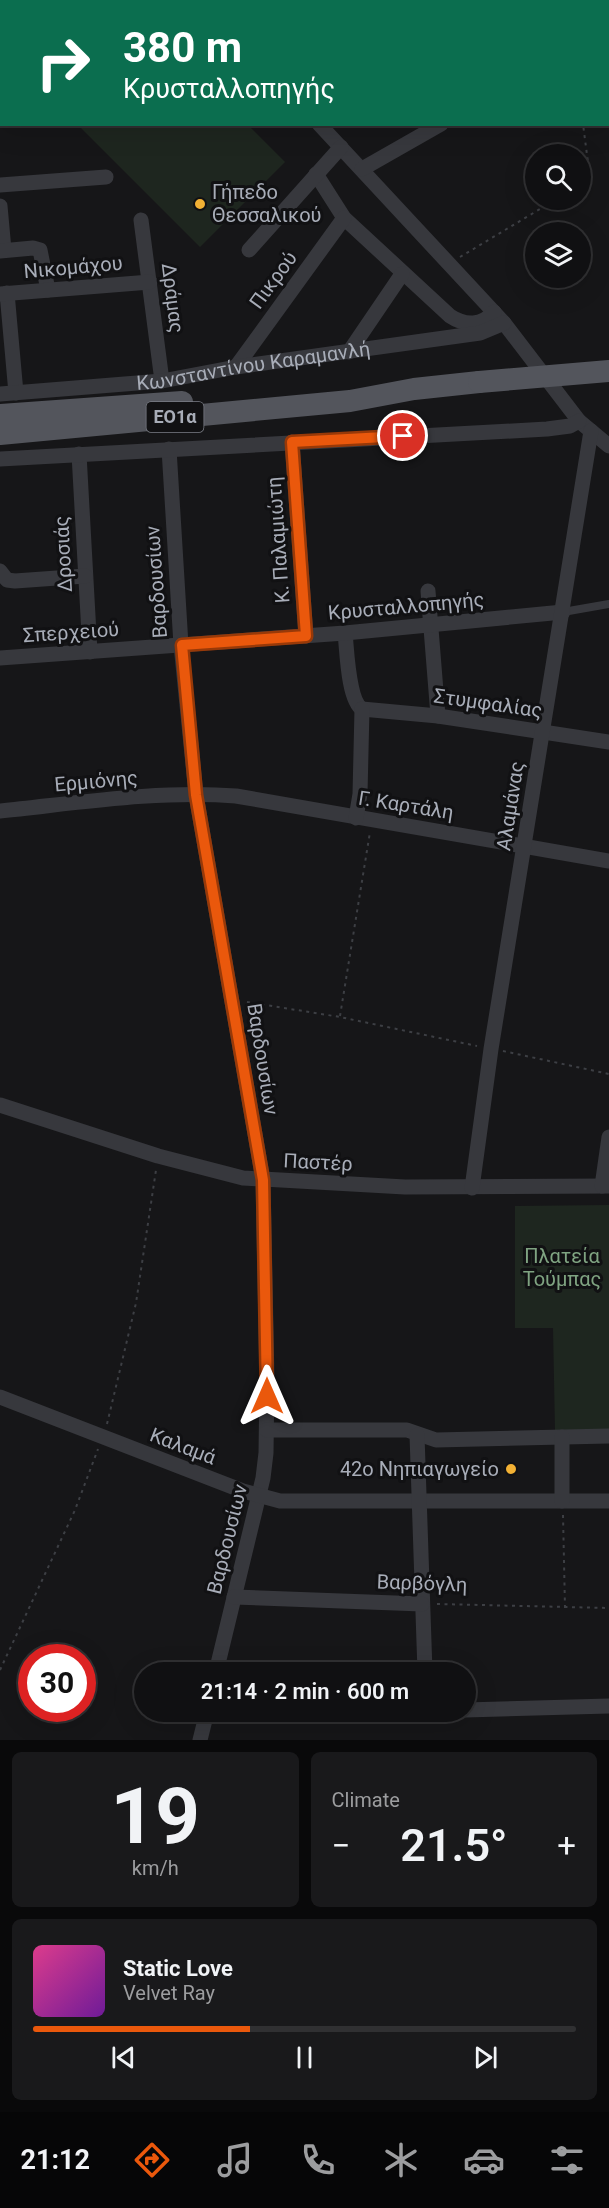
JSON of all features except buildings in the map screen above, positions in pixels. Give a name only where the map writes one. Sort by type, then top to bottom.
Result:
[{"type":"main road","name":"ΕΟ1α","points":[[414,389],[609,371]]},
{"type":"main road","name":"Κωνσταντίνου Καραμανλή","points":[[0,415],[349,390],[414,389]]},
{"type":"main road","name":"Κωνσταντίνου Καραμανλή","points":[[0,434],[350,401],[414,389]]},
{"type":"street","points":[[321,126],[499,317],[585,426],[609,446]]},
{"type":"street","points":[[362,169],[437,126]]},
{"type":"street","points":[[249,250],[341,147]]},
{"type":"street","points":[[316,174],[344,218],[402,274],[459,322],[499,317]]},
{"type":"street","points":[[0,185],[106,177]]},
{"type":"street","points":[[0,206],[2,250],[33,248],[40,250],[48,290]]},
{"type":"street","name":"Πικρού","points":[[236,367],[344,218]]},
{"type":"street","name":"Δράμας","points":[[141,220],[162,381]]},
{"type":"street","points":[[349,352],[402,274]]},
{"type":"street","name":"Νικομάχου","points":[[3,293],[150,282]]},
{"type":"street","points":[[3,293],[16,393]]},
{"type":"street","name":"Κωνσταντίνου Καραμανλή","points":[[0,394],[162,381],[236,367],[480,333],[499,317]]},
{"type":"street","points":[[0,459],[585,426]]},
{"type":"street","name":"Αλαμάνας","points":[[472,1188],[490,1049],[563,612],[585,426]]},
{"type":"street","name":"Κ. Παλαμιώτη","points":[[292,442],[306,636]]},
{"type":"street","name":"Βαρδουσίων","points":[[169,449],[182,645],[196,795],[263,1180],[267,1430],[263,1478],[218,1662]]},
{"type":"street","name":"Δροσιάς","points":[[79,454],[90,652]]},
{"type":"street","points":[[0,571],[7,580],[15,581],[86,576]]},
{"type":"street","points":[[428,591],[438,716]]},
{"type":"street","name":"Κρυσταλλοπηγής","points":[[182,645],[345,633],[563,612]]},
{"type":"street","points":[[345,633],[352,692],[356,706],[362,709],[360,794],[356,818]]},
{"type":"street","name":"Σπερχειού","points":[[0,658],[182,645]]},
{"type":"street","name":"Στυμφαλίας","points":[[362,709],[438,716],[609,742]]},
{"type":"street","name":"Ερμιόνης","points":[[0,811],[121,799],[196,795]]},
{"type":"street","name":"Γ. Καρτάλη","points":[[196,795],[236,796],[609,861]]},
{"type":"street","name":"Παστέρ","points":[[0,1105],[207,1170],[263,1180],[329,1185],[472,1188],[605,1186]]},
{"type":"street","points":[[605,1186],[609,1137]]},
{"type":"street","name":"Καλαμά","points":[[0,1397],[259,1497],[280,1501],[609,1501]]},
{"type":"street","points":[[267,1430],[407,1430],[436,1440],[609,1436]]},
{"type":"street","points":[[417,1435],[425,1662]]},
{"type":"street","points":[[562,1437],[562,1501]]},
{"type":"street","name":"Βαρβόγλη","points":[[234,1598],[422,1604]]},
{"type":"street","points":[[476,1710],[609,1706]]},
{"type":"street","points":[[200,1740],[204,1722]]},
{"type":"lane","points":[[563,612],[609,604]]},
{"type":"path","points":[[583,126],[586,144]]},
{"type":"path","points":[[450,264],[472,247],[537,210]]},
{"type":"path","points":[[340,1017],[372,820]]},
{"type":"path","points":[[232,1000],[340,1017],[609,1074]]},
{"type":"path","points":[[562,1501],[565,1608]]},
{"type":"path","name":"Βαρβόγλη","points":[[422,1604],[609,1608]]},
{"type":"green space","name":"Γήπεδο Θεσσαλικού","points":[[79,126],[249,126],[285,162],[200,247]]},
{"type":"green space","name":"Πλατεία Τούμπας","points":[[609,1205],[609,1429],[555,1431],[553,1328],[515,1328],[515,1206]]},
{"type":"place","name":"Γήπεδο Θεσσαλικού","points":[[200,204]]},
{"type":"place","name":"42ο Νηπιαγωγείο","points":[[511,1469]]},
{"type":"route","points":[[267,1396],[263,1180],[196,795],[182,645],[306,636],[292,442],[403,436]]}]
